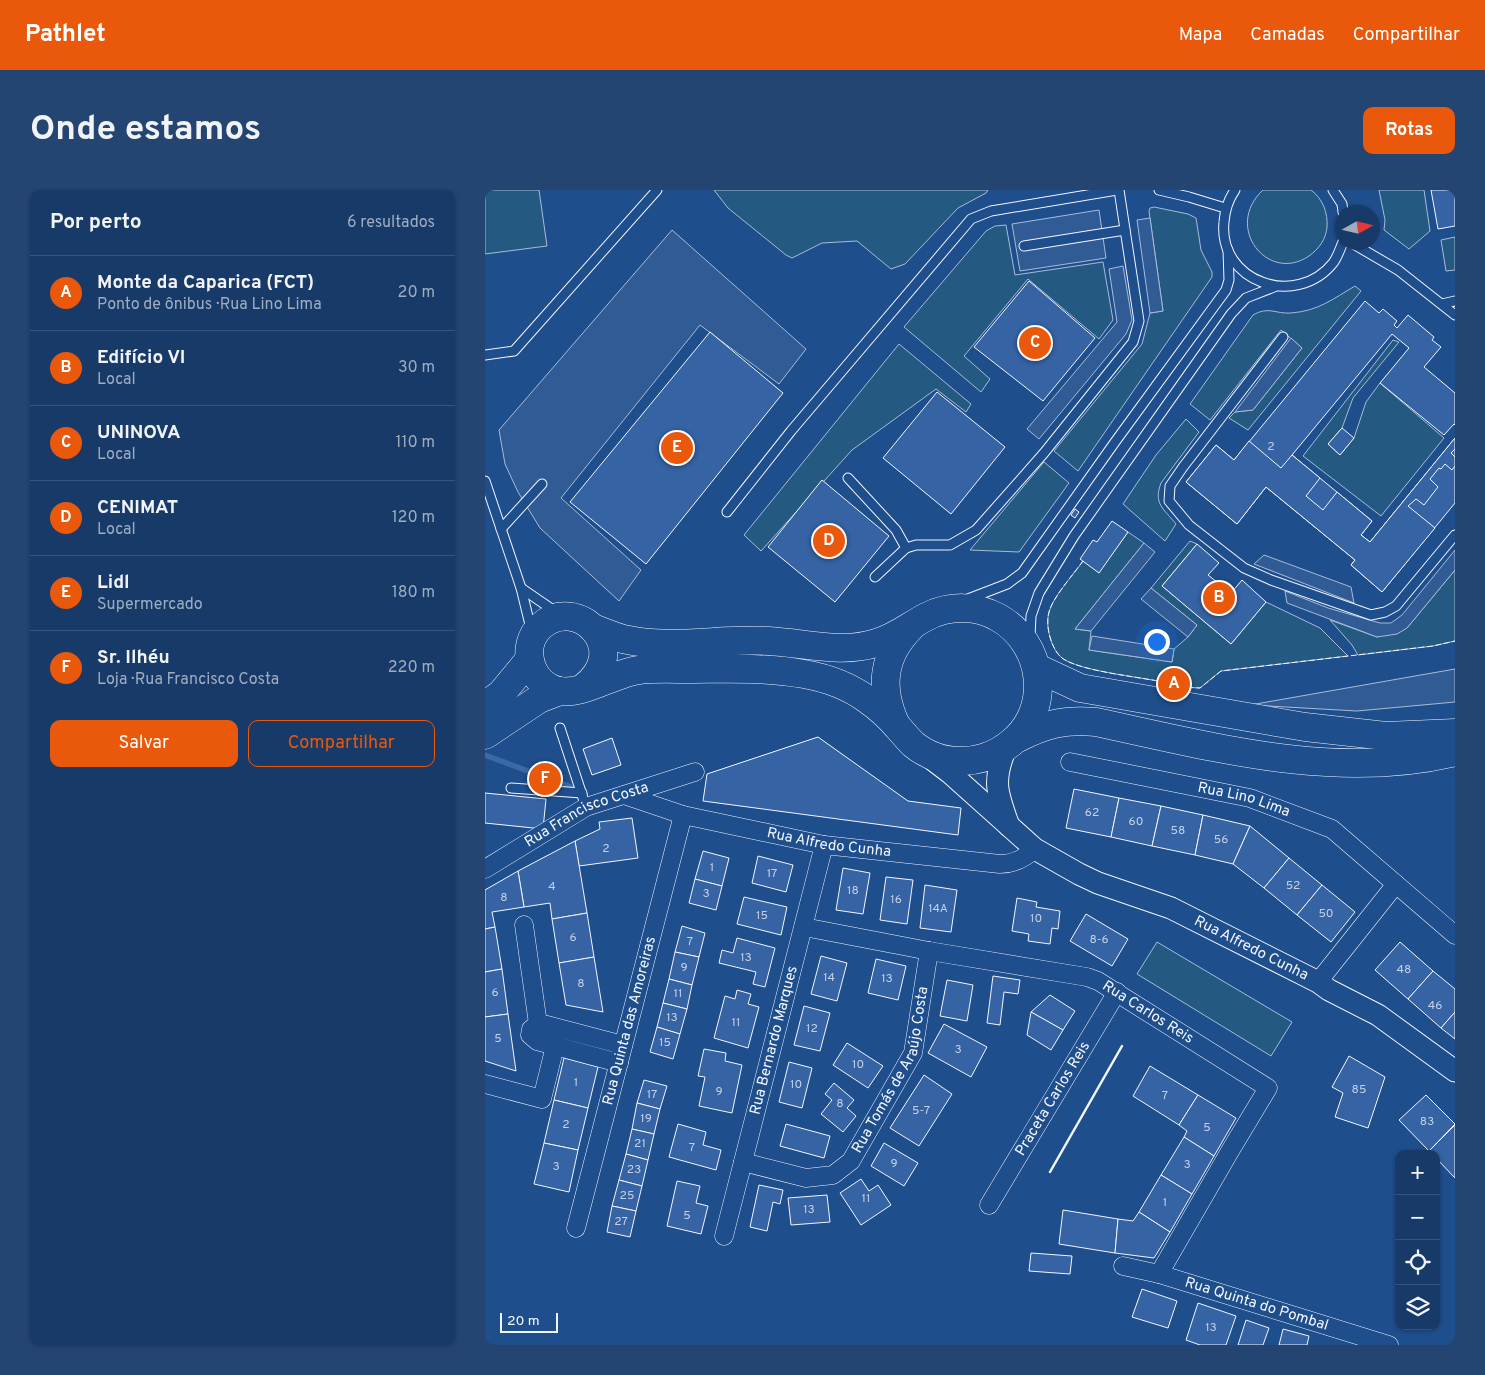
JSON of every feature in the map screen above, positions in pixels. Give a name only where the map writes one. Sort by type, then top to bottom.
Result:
[{"type":"main road","points":[[485,705],[501,694],[531,648],[540,627],[550,620],[563,616],[575,618],[593,628],[622,639],[656,643],[739,640],[849,648],[862,647],[895,636],[925,617],[939,611],[953,608],[969,608],[983,610],[1018,632],[1035,662],[1038,696],[1034,711],[1027,725],[1012,743]]},
{"type":"main road","points":[[896,725],[889,710],[885,680],[893,650],[901,637],[912,626]]},
{"type":"main road","points":[[531,648],[533,671],[540,680],[549,688],[572,689],[593,680],[601,669],[602,644],[593,628]]},
{"type":"main road","points":[[1035,662],[1080,688],[1305,727],[1386,736],[1455,733]]},
{"type":"main road","points":[[485,734],[539,699],[637,670],[745,668],[804,674],[825,678],[842,685],[855,691],[870,702],[917,747],[931,755],[961,762],[992,756],[1038,728],[1063,721],[1076,720],[1096,722],[1234,751],[1306,761],[1369,763],[1407,760],[1455,752]]},
{"type":"street","points":[[1009,826],[997,788],[997,774],[1012,743]]},
{"type":"street","name":"Rua Alfredo Cunha","points":[[917,747],[950,773],[1035,849],[1099,883],[1171,908],[1318,982],[1329,990],[1378,1016],[1455,1071]]},
{"type":"street","name":"Rua Lino Lima","points":[[1071,762],[1250,798],[1332,829],[1455,935]]},
{"type":"street","name":"Rua Francisco Costa","points":[[485,869],[584,800],[624,795],[695,772]]},
{"type":"street","name":"Rua Alfredo Cunha","points":[[624,795],[683,815],[825,845],[1000,864],[1021,860],[1035,849]]},
{"type":"street","name":"Rua Quinta das Amoreiras","points":[[576,1228],[683,815]]},
{"type":"street","name":"Rua Bernardo Marques","points":[[724,1236],[825,845]]},
{"type":"street","points":[[1318,982],[1396,884]]},
{"type":"street","points":[[524,925],[538,1024]]},
{"type":"street","name":"Rua Carlos Reis","points":[[804,926],[929,951],[1087,977],[1117,992],[1269,1088],[1229,1151],[1159,1274]]},
{"type":"street","name":"Rua Tomás de Araújo Costa","points":[[743,1162],[806,1178],[833,1175],[851,1161],[913,1053],[929,951]]},
{"type":"street","name":"Praceta Carlos Reis","points":[[989,1205],[1117,992]]},
{"type":"street","points":[[619,1063],[537,1041],[530,1035],[531,1029],[538,1024],[547,1025],[623,1045]]},
{"type":"street","points":[[485,1084],[543,1099],[555,1046]]},
{"type":"street","name":"Rua Quinta do Pombal","points":[[1123,1266],[1159,1274],[1389,1345]]},
{"type":"lane","points":[[485,355],[515,351],[657,190]]},
{"type":"lane","points":[[727,512],[791,431],[971,219],[991,211],[1118,190],[1139,321],[1133,342],[1044,453],[976,530],[950,545],[916,545],[906,548],[875,577]]},
{"type":"lane","points":[[1159,190],[1225,208]]},
{"type":"lane","points":[[939,611],[1007,584],[1022,573],[1226,290],[1229,280],[1228,250],[1223,231],[1225,208],[1235,190]]},
{"type":"lane","points":[[1333,190],[1342,205]]},
{"type":"lane","points":[[1024,246],[1125,230]]},
{"type":"lane","points":[[1228,250],[1241,269],[1259,282],[1273,286],[1296,286],[1316,279],[1334,262],[1339,250]]},
{"type":"lane","points":[[1364,250],[1398,270],[1455,315]]},
{"type":"lane","points":[[1035,662],[1029,632],[1031,616],[1039,593],[1074,536],[1231,314],[1246,298],[1273,286]]},
{"type":"lane","points":[[1441,304],[1455,301]]},
{"type":"lane","points":[[1283,336],[1208,433],[1170,486],[1169,501],[1189,525],[1244,568],[1271,580],[1371,614],[1385,612],[1396,606],[1455,535]]},
{"type":"lane","points":[[848,478],[896,530],[906,548]]},
{"type":"lane","points":[[485,480],[521,588],[531,648]]},
{"type":"lane","points":[[501,529],[542,484]]},
{"type":"lane","points":[[521,588],[563,616]]},
{"type":"lane","points":[[511,788],[584,800],[560,728]]},
{"type":"shaded area","points":[[485,190],[539,190],[547,246],[485,254]]},
{"type":"shaded area","points":[[714,190],[988,190],[986,193],[958,208],[905,264],[891,269],[857,241],[822,243],[792,258],[728,208]]},
{"type":"shaded area","points":[[1263,190],[1311,190],[1322,202],[1327,222],[1325,236],[1316,250],[1309,256],[1294,263],[1279,263],[1266,257],[1256,247],[1249,235],[1248,220],[1252,205]]},
{"type":"shaded area","points":[[1379,190],[1424,190],[1430,231],[1409,249],[1384,230],[1385,220]]},
{"type":"shaded area","points":[[1154,207],[1188,214],[1196,218],[1201,250],[1212,272],[1212,277],[1078,471],[1054,451],[1142,344],[1150,313],[1163,311],[1149,211],[1150,208]]},
{"type":"shaded area","points":[[1099,210],[1106,258],[1020,271],[1012,224]]},
{"type":"shaded area","points":[[1150,218],[1163,311],[1150,313],[1137,220]]},
{"type":"shaded area","points":[[1006,225],[1015,275],[1103,262],[1113,320],[1099,339],[1028,279],[964,356],[990,379],[981,392],[904,327],[986,231],[995,226]]},
{"type":"shaded area","points":[[672,230],[806,349],[779,384],[700,325],[561,498],[641,570],[619,601],[540,528],[518,492],[505,464],[499,430]]},
{"type":"shaded area","points":[[1455,237],[1455,270],[1446,271],[1441,240]]},
{"type":"shaded area","points":[[1123,266],[1132,320],[1126,334],[1039,439],[1027,429],[1117,322],[1109,269]]},
{"type":"shaded area","points":[[1355,286],[1361,291],[1248,430],[1229,418],[1235,412],[1253,410],[1302,348],[1281,330],[1210,420],[1190,404],[1253,315],[1263,311],[1291,313],[1309,310],[1325,304]]},
{"type":"shaded area","points":[[1291,338],[1302,348],[1253,410],[1235,412]]},
{"type":"shaded area","points":[[1393,340],[1399,342],[1353,398],[1342,428],[1328,444],[1340,455],[1354,438],[1366,402],[1380,383],[1444,438],[1381,516],[1303,456]]},
{"type":"shaded area","points":[[899,344],[971,404],[966,412],[936,389],[852,450],[761,551],[744,535]]},
{"type":"shaded area","points":[[1186,419],[1199,432],[1161,483],[1158,496],[1159,501],[1176,524],[1165,541],[1123,504],[1156,455]]},
{"type":"shaded area","points":[[1044,462],[1069,483],[1019,552],[970,550]]},
{"type":"shaded area","points":[[1128,532],[1144,543],[1075,629],[1091,631],[1089,650],[1172,662],[1174,649],[1188,637],[1197,625],[1151,588],[1190,541],[1197,544],[1162,586],[1231,644],[1266,602],[1320,628],[1348,656],[1221,671],[1200,688],[1182,687],[1183,679],[1164,676],[1163,682],[1095,670],[1070,663],[1058,654],[1052,643],[1048,630],[1051,606],[1083,561],[1099,572]]},
{"type":"shaded area","points":[[1144,543],[1155,552],[1091,631],[1075,629]]},
{"type":"shaded area","points":[[1455,550],[1455,570],[1407,628],[1397,634],[1377,637],[1287,603],[1285,591],[1328,608],[1380,623],[1391,623],[1402,615]]},
{"type":"shaded area","points":[[1264,555],[1351,587],[1354,603],[1254,564]]},
{"type":"shaded area","points":[[1455,570],[1455,641],[1433,646],[1358,655],[1352,645],[1330,620],[1377,637],[1407,628]]},
{"type":"shaded area","points":[[1151,588],[1197,625],[1188,637],[1141,599]]},
{"type":"shaded area","points":[[1092,636],[1174,649],[1172,662],[1089,650]]},
{"type":"shaded area","points":[[1455,669],[1455,702],[1357,711],[1250,705]]},
{"type":"shaded area","points":[[1157,942],[1292,1022],[1271,1056],[1137,974]]},
{"type":"building","points":[[1431,190],[1455,190],[1455,226],[1438,229]]},
{"type":"building","points":[[1029,281],[1095,338],[1043,401],[974,347]]},
{"type":"building","points":[[1365,301],[1379,313],[1383,309],[1397,321],[1394,325],[1397,328],[1408,315],[1434,337],[1432,340],[1441,347],[1424,367],[1455,393],[1455,425],[1444,435],[1380,383],[1409,348],[1392,334],[1292,455],[1372,521],[1361,535],[1370,542],[1455,438],[1455,503],[1382,592],[1351,565],[1355,560],[1266,487],[1237,524],[1186,482],[1216,445],[1234,460]]},
{"type":"building","points":[[710,332],[783,393],[646,564],[570,502]]},
{"type":"building","points":[[937,392],[1005,447],[951,514],[883,458]]},
{"type":"building","points":[[1342,428],[1354,438],[1340,455],[1328,444]]},
{"type":"building","points":[[1455,438],[1455,449],[1451,453],[1455,457],[1455,466],[1452,470],[1445,464],[1430,479],[1438,487],[1424,505],[1416,499],[1408,506],[1435,528],[1382,592],[1351,565],[1355,560],[1266,487],[1237,524],[1186,482],[1216,445],[1234,460],[1249,441],[1281,468],[1292,455],[1320,478],[1306,496],[1323,510],[1337,492],[1372,521],[1361,535],[1370,542]]},
{"type":"building","points":[[822,480],[889,536],[835,602],[768,547]]},
{"type":"building","points":[[1075,509],[1079,512],[1075,518],[1071,515]]},
{"type":"building","points":[[1112,521],[1128,532],[1099,573],[1080,559],[1093,540],[1097,542]]},
{"type":"building","points":[[1197,544],[1219,563],[1208,575],[1231,593],[1242,580],[1266,602],[1231,644],[1162,586]]},
{"type":"building","points":[[818,737],[908,801],[961,808],[958,835],[703,801],[707,774]]},
{"type":"building","points":[[612,738],[621,765],[592,775],[583,749]]},
{"type":"building","points":[[1074,789],[1119,798],[1111,837],[1066,828]]},
{"type":"building","points":[[485,793],[546,799],[543,829],[485,823]]},
{"type":"building","points":[[1119,798],[1161,806],[1152,846],[1111,837]]},
{"type":"building","points":[[1161,806],[1203,815],[1195,855],[1152,846]]},
{"type":"building","points":[[1203,815],[1250,826],[1233,864],[1195,855]]},
{"type":"building","points":[[632,818],[638,858],[579,866],[575,841],[600,829],[599,822]]},
{"type":"building","points":[[1250,826],[1289,858],[1264,888],[1233,864]]},
{"type":"building","points":[[575,841],[587,913],[552,919],[550,903],[524,907],[518,871]]},
{"type":"building","points":[[703,851],[729,858],[722,886],[695,879]]},
{"type":"building","points":[[758,856],[793,865],[786,892],[752,883]]},
{"type":"building","points":[[1289,858],[1322,885],[1297,915],[1264,888]]},
{"type":"building","points":[[843,868],[870,873],[863,914],[836,910]]},
{"type":"building","points":[[518,871],[524,907],[492,912],[495,927],[485,929],[485,890]]},
{"type":"building","points":[[886,877],[913,880],[907,924],[880,920]]},
{"type":"building","points":[[695,879],[722,886],[716,910],[689,903]]},
{"type":"building","points":[[925,885],[957,890],[951,932],[920,928]]},
{"type":"building","points":[[1322,885],[1355,912],[1331,942],[1297,915]]},
{"type":"building","points":[[744,897],[787,907],[781,935],[737,924]]},
{"type":"building","points":[[1017,898],[1037,902],[1036,907],[1060,911],[1058,929],[1052,928],[1050,944],[1028,941],[1029,934],[1012,931]]},
{"type":"building","points":[[587,913],[594,957],[559,963],[552,919]]},
{"type":"building","points":[[1086,914],[1128,939],[1112,966],[1070,941]]},
{"type":"building","points":[[682,926],[705,933],[699,957],[675,952]]},
{"type":"building","points":[[495,927],[502,969],[485,972],[485,929]]},
{"type":"building","points":[[737,938],[775,948],[765,987],[753,984],[756,972],[719,963],[722,950],[733,953]]},
{"type":"building","points":[[1400,942],[1433,971],[1408,999],[1375,970]]},
{"type":"building","points":[[675,952],[699,957],[692,985],[669,979]]},
{"type":"building","points":[[821,956],[847,963],[837,1001],[811,994]]},
{"type":"building","points":[[594,957],[603,1012],[566,1005],[559,963]]},
{"type":"building","points":[[876,959],[906,966],[898,1000],[868,993]]},
{"type":"building","points":[[502,969],[508,1014],[485,1017],[485,972]]},
{"type":"building","points":[[1433,971],[1455,989],[1455,1012],[1441,1028],[1408,999]]},
{"type":"building","points":[[993,976],[1020,980],[1018,994],[1004,992],[1000,1025],[987,1023]]},
{"type":"building","points":[[669,979],[692,985],[687,1009],[663,1003]]},
{"type":"building","points":[[947,980],[973,985],[967,1021],[940,1016]]},
{"type":"building","points":[[737,990],[751,994],[748,1004],[759,1007],[748,1048],[714,1038],[725,996],[735,999]]},
{"type":"building","points":[[1050,995],[1075,1011],[1063,1030],[1031,1012]]},
{"type":"building","points":[[663,1003],[687,1009],[680,1034],[657,1027]]},
{"type":"building","points":[[804,1006],[830,1013],[820,1051],[794,1045]]},
{"type":"building","points":[[1031,1012],[1063,1030],[1051,1050],[1027,1035]]},
{"type":"building","points":[[1455,1012],[1455,1039],[1441,1028]]},
{"type":"building","points":[[508,1014],[516,1071],[485,1061],[485,1017]]},
{"type":"building","points":[[944,1024],[987,1047],[971,1077],[928,1053]]},
{"type":"building","points":[[657,1027],[680,1034],[673,1059],[650,1052]]},
{"type":"building","points":[[847,1043],[883,1066],[868,1088],[833,1065]]},
{"type":"building","points":[[704,1049],[726,1053],[725,1061],[742,1065],[732,1113],[699,1106],[705,1077],[698,1076]]},
{"type":"building","points":[[1349,1056],[1385,1077],[1368,1128],[1335,1117],[1343,1093],[1332,1087]]},
{"type":"building","points":[[564,1058],[598,1067],[588,1108],[554,1100]]},
{"type":"building","points":[[789,1062],[812,1068],[802,1108],[779,1102]]},
{"type":"building","points":[[1150,1066],[1198,1095],[1179,1125],[1133,1096]]},
{"type":"building","points":[[924,1075],[952,1094],[919,1146],[890,1128]]},
{"type":"building","points":[[644,1080],[667,1086],[660,1109],[637,1103]]},
{"type":"building","points":[[834,1083],[854,1100],[847,1108],[856,1116],[843,1132],[821,1114],[832,1100],[825,1094]]},
{"type":"building","points":[[1198,1095],[1236,1118],[1214,1156],[1184,1137],[1187,1131],[1179,1125]]},
{"type":"building","points":[[1426,1095],[1455,1124],[1428,1150],[1399,1120]]},
{"type":"building","points":[[554,1100],[588,1108],[578,1150],[544,1143]]},
{"type":"building","points":[[637,1103],[660,1109],[654,1134],[632,1129]]},
{"type":"building","points":[[678,1124],[706,1132],[703,1145],[721,1150],[716,1170],[669,1157]]},
{"type":"building","points":[[786,1124],[830,1136],[824,1158],[780,1146]]},
{"type":"building","points":[[1455,1125],[1455,1178],[1440,1162],[1440,1150],[1430,1150]]},
{"type":"building","points":[[632,1129],[654,1134],[648,1160],[626,1154]]},
{"type":"building","points":[[1184,1137],[1214,1156],[1192,1194],[1161,1175]]},
{"type":"building","points":[[544,1143],[578,1150],[569,1192],[534,1184]]},
{"type":"building","points":[[884,1143],[918,1163],[904,1186],[871,1166]]},
{"type":"building","points":[[626,1154],[648,1160],[642,1186],[619,1180]]},
{"type":"building","points":[[1161,1175],[1192,1194],[1170,1232],[1139,1212]]},
{"type":"building","points":[[861,1179],[869,1191],[878,1185],[891,1205],[861,1225],[840,1193]]},
{"type":"building","points":[[619,1180],[642,1186],[636,1211],[612,1206]]},
{"type":"building","points":[[677,1181],[700,1186],[696,1203],[708,1206],[701,1234],[667,1226]]},
{"type":"building","points":[[759,1185],[783,1190],[780,1204],[773,1202],[767,1231],[750,1227]]},
{"type":"building","points":[[827,1195],[830,1222],[791,1225],[788,1198]]},
{"type":"building","points":[[612,1206],[636,1211],[630,1237],[607,1232]]},
{"type":"building","points":[[1063,1210],[1118,1219],[1115,1253],[1059,1244]]},
{"type":"building","points":[[1139,1212],[1170,1232],[1154,1258],[1115,1253],[1118,1219],[1133,1221]]},
{"type":"building","points":[[1031,1253],[1072,1256],[1070,1274],[1029,1271]]},
{"type":"building","points":[[1142,1289],[1177,1301],[1168,1328],[1132,1317]]},
{"type":"building","points":[[1198,1303],[1236,1316],[1226,1345],[1200,1345],[1186,1340]]},
{"type":"building","points":[[1246,1320],[1269,1328],[1263,1345],[1238,1345]]},
{"type":"building","points":[[1283,1329],[1309,1336],[1307,1345],[1279,1345]]},
{"type":"waterway","points":[[485,755],[579,790]]},
{"type":"fence","points":[[1083,561],[1051,606],[1048,630],[1052,643],[1062,658],[1070,663],[1095,670],[1163,682],[1164,676],[1183,679],[1182,687],[1200,688],[1221,671],[1433,646],[1455,641]]},
{"type":"wall","points":[[1050,1172],[1122,1046]]},
{"type":"place","name":"UNINOVA","points":[[1035,343]]},
{"type":"place","name":"Lidl","points":[[677,448]]},
{"type":"place","name":"CENIMAT","points":[[829,541]]},
{"type":"place","name":"Edifício VI","points":[[1219,598]]},
{"type":"place","name":"Monte da Caparica (FCT)","points":[[1174,684]]},
{"type":"place","name":"Sr. Ilhéu","points":[[545,779]]}]
